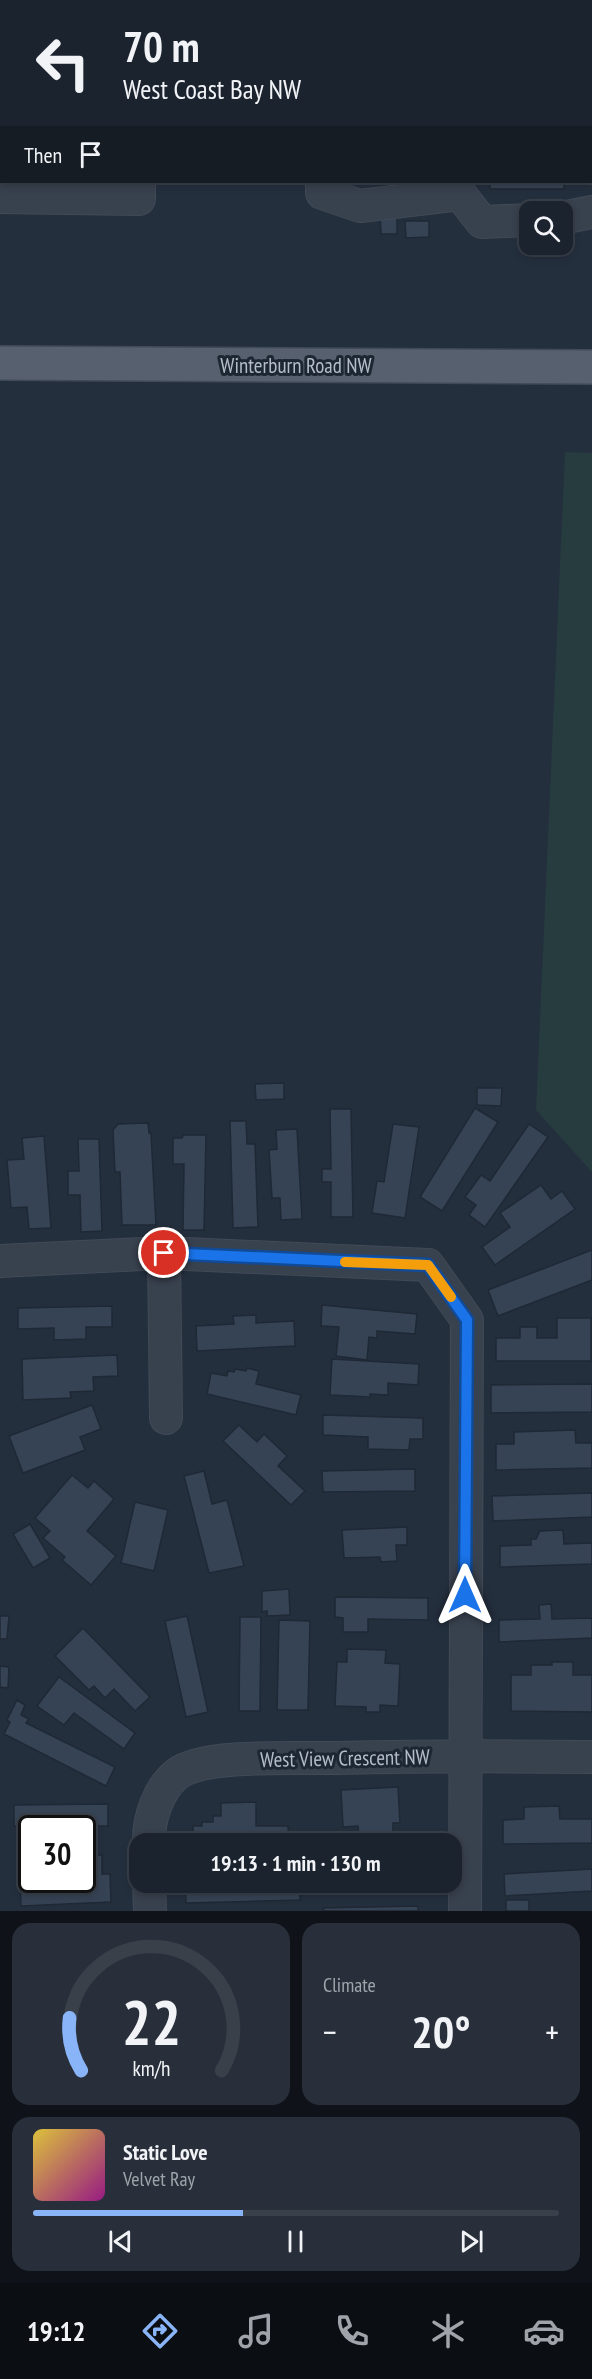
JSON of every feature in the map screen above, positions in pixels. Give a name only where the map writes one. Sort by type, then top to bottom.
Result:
[{"type":"main road","name":"Winterburn Road NW","points":[[0,363],[592,367]]},
{"type":"street","points":[[0,197],[139,199],[139,183]]},
{"type":"street","points":[[322,183],[322,193],[360,206],[386,192],[460,195],[482,222],[519,220]]},
{"type":"street","points":[[573,216],[592,212]]},
{"type":"street","points":[[164,1253],[166,1418]]},
{"type":"street","points":[[0,1261],[164,1253],[428,1265],[467,1320],[465,1911]]},
{"type":"street","name":"West View Crescent NW","points":[[148,1833],[155,1807],[167,1784],[178,1773],[195,1766],[240,1760],[464,1756],[592,1757]]},
{"type":"street","points":[[149,1893],[150,1911]]},
{"type":"green space","points":[[565,452],[592,453],[592,1172],[536,1110]]},
{"type":"building","points":[[490,183],[564,183],[564,189],[490,189]]},
{"type":"building","points":[[380,211],[397,211],[397,234],[381,234]]},
{"type":"building","points":[[405,221],[429,221],[429,237],[406,238]]},
{"type":"building","points":[[284,1083],[284,1099],[256,1100],[255,1084]]},
{"type":"building","points":[[477,1088],[502,1088],[501,1106],[477,1105]]},
{"type":"building","points":[[475,1108],[498,1122],[442,1211],[420,1197]]},
{"type":"building","points":[[330,1109],[351,1109],[353,1217],[331,1217],[331,1182],[322,1182],[322,1169],[331,1169]]},
{"type":"building","points":[[230,1121],[246,1121],[247,1144],[255,1144],[258,1227],[233,1228]]},
{"type":"building","points":[[148,1123],[149,1133],[151,1133],[156,1225],[122,1225],[120,1172],[115,1172],[113,1130],[118,1124]]},
{"type":"building","points":[[393,1124],[419,1127],[405,1218],[372,1213],[377,1181],[384,1182]]},
{"type":"building","points":[[529,1124],[548,1137],[485,1227],[469,1215],[476,1205],[465,1197],[481,1175],[490,1181]]},
{"type":"building","points":[[297,1129],[302,1219],[281,1220],[280,1198],[272,1198],[269,1150],[277,1149],[276,1130]]},
{"type":"building","points":[[183,1135],[206,1135],[204,1230],[183,1230],[184,1164],[173,1164],[173,1138],[182,1138]]},
{"type":"building","points":[[44,1136],[51,1228],[29,1229],[27,1207],[11,1208],[7,1160],[24,1159],[22,1138]]},
{"type":"building","points":[[78,1139],[99,1139],[102,1231],[81,1232],[80,1195],[68,1195],[68,1171],[79,1171]]},
{"type":"building","points":[[541,1185],[551,1199],[562,1191],[575,1209],[495,1265],[482,1247],[510,1227],[500,1213]]},
{"type":"building","points":[[592,1250],[592,1280],[498,1316],[488,1290]]},
{"type":"building","points":[[322,1305],[417,1314],[415,1334],[377,1331],[377,1338],[369,1337],[367,1360],[336,1356],[339,1327],[321,1326]]},
{"type":"building","points":[[112,1306],[112,1327],[86,1327],[86,1339],[54,1340],[54,1328],[18,1329],[18,1308]]},
{"type":"building","points":[[256,1315],[256,1323],[294,1321],[295,1346],[197,1351],[196,1326],[234,1324],[233,1316]]},
{"type":"building","points":[[557,1318],[591,1318],[591,1361],[496,1361],[496,1338],[520,1338],[520,1327],[537,1327],[537,1338],[557,1338]]},
{"type":"building","points":[[117,1355],[118,1376],[93,1377],[94,1391],[70,1392],[71,1398],[23,1400],[22,1359]]},
{"type":"building","points":[[332,1359],[419,1364],[418,1385],[388,1383],[388,1395],[370,1394],[370,1397],[330,1395]]},
{"type":"building","points":[[247,1368],[259,1371],[256,1384],[301,1395],[296,1415],[207,1394],[211,1373],[227,1376],[228,1371],[234,1372],[235,1369],[246,1371]]},
{"type":"building","points":[[592,1384],[592,1412],[491,1413],[491,1385]]},
{"type":"building","points":[[92,1405],[101,1429],[80,1437],[85,1450],[23,1473],[9,1436]]},
{"type":"building","points":[[323,1415],[423,1418],[423,1439],[410,1439],[409,1450],[368,1449],[368,1437],[323,1435]]},
{"type":"building","points":[[239,1425],[257,1442],[264,1434],[287,1456],[278,1466],[305,1491],[291,1505],[223,1441]]},
{"type":"building","points":[[575,1430],[576,1443],[592,1443],[592,1468],[496,1470],[496,1444],[514,1444],[514,1432]]},
{"type":"building","points":[[415,1469],[415,1491],[323,1492],[322,1471]]},
{"type":"building","points":[[204,1471],[212,1504],[227,1500],[244,1566],[209,1573],[184,1476]]},
{"type":"building","points":[[72,1475],[88,1488],[94,1481],[114,1499],[87,1531],[116,1556],[91,1585],[62,1560],[65,1557],[43,1538],[50,1531],[35,1518]]},
{"type":"building","points":[[592,1493],[592,1517],[493,1521],[492,1496]]},
{"type":"building","points":[[135,1502],[168,1510],[154,1571],[121,1563]]},
{"type":"building","points":[[30,1524],[50,1558],[33,1568],[13,1534]]},
{"type":"building","points":[[407,1527],[407,1545],[396,1545],[397,1561],[381,1562],[380,1557],[344,1558],[342,1530]]},
{"type":"building","points":[[563,1530],[564,1544],[592,1543],[592,1564],[500,1567],[500,1546],[531,1545],[531,1539],[536,1539],[540,1531]]},
{"type":"building","points":[[289,1589],[290,1615],[267,1616],[267,1611],[262,1612],[262,1591]]},
{"type":"building","points":[[335,1597],[428,1598],[428,1620],[368,1619],[368,1632],[343,1632],[343,1618],[335,1617]]},
{"type":"building","points":[[551,1604],[552,1619],[592,1618],[592,1638],[499,1642],[499,1620],[540,1619],[539,1605]]},
{"type":"building","points":[[0,1616],[9,1616],[7,1639],[0,1639]]},
{"type":"building","points":[[187,1616],[208,1712],[186,1717],[165,1621]]},
{"type":"building","points":[[240,1617],[261,1617],[260,1711],[239,1711]]},
{"type":"building","points":[[279,1620],[310,1621],[308,1710],[277,1710]]},
{"type":"building","points":[[83,1628],[150,1697],[135,1711],[114,1689],[105,1698],[94,1686],[89,1690],[55,1656]]},
{"type":"building","points":[[347,1649],[386,1650],[385,1663],[400,1664],[398,1706],[380,1705],[380,1712],[366,1712],[366,1707],[335,1706],[337,1662],[347,1662]]},
{"type":"building","points":[[552,1662],[573,1662],[573,1675],[592,1675],[592,1712],[511,1711],[511,1675],[531,1675],[531,1665],[552,1665]]},
{"type":"building","points":[[0,1666],[9,1667],[8,1688],[0,1687]]},
{"type":"building","points":[[59,1677],[135,1733],[124,1749],[74,1713],[64,1725],[37,1706]]},
{"type":"building","points":[[17,1700],[25,1705],[21,1715],[29,1719],[26,1723],[115,1767],[106,1786],[4,1734],[10,1722],[7,1720]]},
{"type":"building","points":[[398,1787],[400,1823],[393,1823],[393,1833],[359,1833],[358,1826],[343,1827],[341,1790]]},
{"type":"building","points":[[256,1802],[256,1826],[288,1826],[288,1833],[193,1833],[193,1826],[202,1826],[202,1822],[213,1822],[213,1816],[221,1816],[221,1803]]},
{"type":"building","points":[[108,1804],[108,1826],[96,1826],[96,1815],[18,1815],[18,1826],[14,1826],[14,1805]]},
{"type":"building","points":[[559,1806],[560,1819],[592,1819],[592,1843],[503,1844],[503,1820],[524,1819],[524,1807]]},
{"type":"building","points":[[96,1855],[102,1855],[102,1874],[110,1874],[111,1902],[21,1906],[21,1893],[96,1893]]},
{"type":"building","points":[[592,1869],[592,1891],[505,1896],[504,1874]]},
{"type":"building","points":[[186,1893],[300,1893],[300,1900],[186,1903]]},
{"type":"building","points":[[506,1900],[529,1900],[529,1911],[506,1911]]},
{"type":"building","points":[[418,1906],[418,1911],[324,1911],[323,1908]]},
{"type":"slow traffic","points":[[345,1262],[428,1265],[451,1297]]},
{"type":"route","points":[[164,1253],[428,1265],[467,1320],[465,1595]]}]
